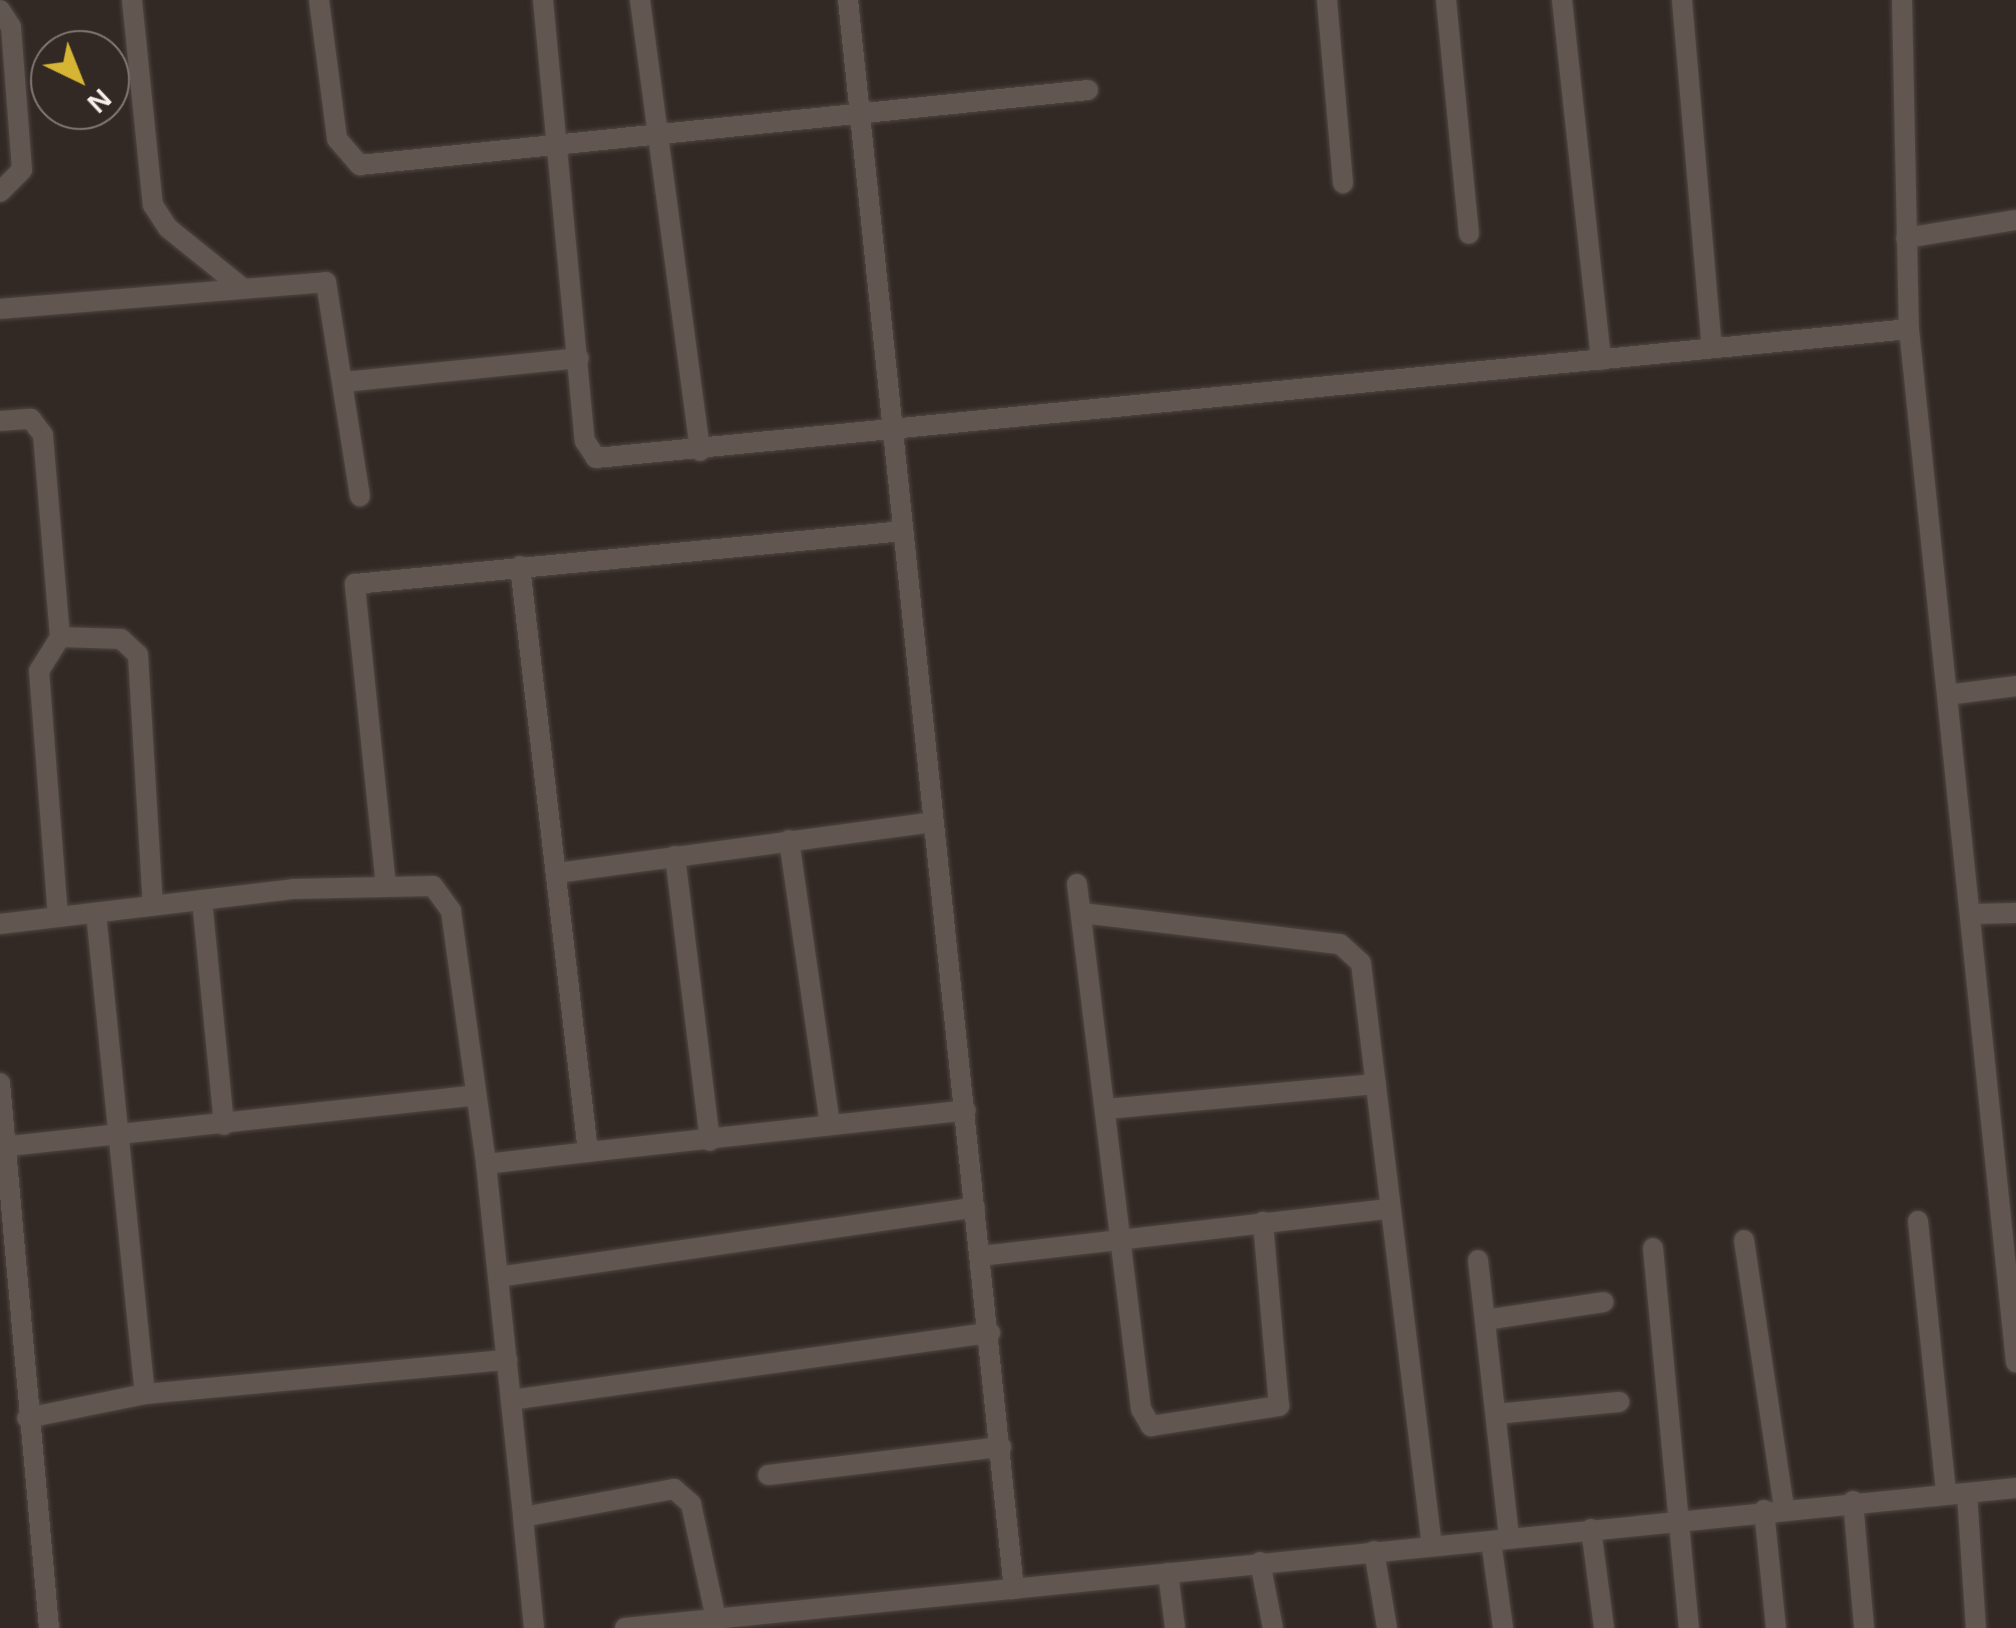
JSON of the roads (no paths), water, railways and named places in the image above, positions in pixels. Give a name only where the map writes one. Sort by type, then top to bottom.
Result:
[{"type":"street","points":[[132,0],[153,205],[168,228],[240,286]]},
{"type":"street","points":[[320,0],[344,156],[386,165],[859,107],[1088,90]]},
{"type":"street","points":[[542,0],[560,145],[585,441],[596,458],[1910,329]]},
{"type":"street","points":[[640,0],[662,134],[700,450]]},
{"type":"street","points":[[848,0],[895,430],[927,822],[966,1110],[1014,1589]]},
{"type":"street","points":[[1327,0],[1343,183]]},
{"type":"street","points":[[1446,0],[1469,234]]},
{"type":"street","points":[[1562,0],[1601,360]]},
{"type":"street","points":[[1682,0],[1712,348]]},
{"type":"street","points":[[1902,0],[1910,329],[1974,914],[2016,1362]]},
{"type":"street","points":[[0,10],[12,27],[22,170],[0,192]]},
{"type":"street","points":[[1906,238],[2016,220]]},
{"type":"street","points":[[0,309],[240,286],[326,282],[360,496]]},
{"type":"street","points":[[344,382],[578,358]]},
{"type":"street","points":[[0,420],[31,418],[43,436],[60,637],[38,671],[58,917]]},
{"type":"street","points":[[386,886],[352,592],[367,578],[904,531]]},
{"type":"street","points":[[520,566],[588,1152]]},
{"type":"street","points":[[60,637],[121,639],[138,655],[153,906]]},
{"type":"street","points":[[1948,695],[2016,686]]},
{"type":"street","points":[[557,873],[927,822]]},
{"type":"street","points":[[789,840],[830,1125]]},
{"type":"street","points":[[675,856],[710,1141]]},
{"type":"street","points":[[1077,884],[1141,1409],[1161,1428],[1279,1406],[1263,1222]]},
{"type":"street","points":[[0,924],[202,900],[386,886],[446,894],[486,1164],[534,1628]]},
{"type":"street","points":[[202,900],[224,1125]]},
{"type":"street","points":[[1082,912],[1340,944],[1364,976],[1432,1546]]},
{"type":"street","points":[[96,913],[145,1394]]},
{"type":"street","points":[[1974,914],[2016,913]]},
{"type":"street","points":[[0,1083],[27,1418],[50,1628]]},
{"type":"street","points":[[1106,1109],[1376,1084]]},
{"type":"street","points":[[3,1147],[473,1096]]},
{"type":"street","points":[[486,1164],[966,1110]]},
{"type":"street","points":[[498,1277],[974,1208]]},
{"type":"street","points":[[981,1256],[1390,1208]]},
{"type":"street","points":[[1918,1221],[1976,1628]]},
{"type":"street","points":[[1744,1240],[1774,1509],[1776,1628]]},
{"type":"street","points":[[1653,1248],[1689,1628]]},
{"type":"street","points":[[1478,1260],[1496,1414],[1503,1628]]},
{"type":"street","points":[[1486,1320],[1604,1302]]},
{"type":"street","points":[[511,1400],[990,1333]]},
{"type":"street","points":[[27,1418],[145,1394],[507,1360]]},
{"type":"street","points":[[1496,1414],[1619,1402]]},
{"type":"street","points":[[768,1475],[1001,1447]]},
{"type":"street","points":[[625,1628],[761,1625],[1014,1589],[1500,1540],[1678,1515],[2016,1488]]},
{"type":"street","points":[[523,1516],[682,1491],[717,1623]]},
{"type":"street","points":[[1853,1501],[1864,1628]]},
{"type":"street","points":[[1591,1529],[1604,1628]]},
{"type":"street","points":[[1374,1552],[1387,1628]]},
{"type":"street","points":[[1260,1562],[1274,1628]]},
{"type":"street","points":[[1168,1574],[1175,1628]]}]
